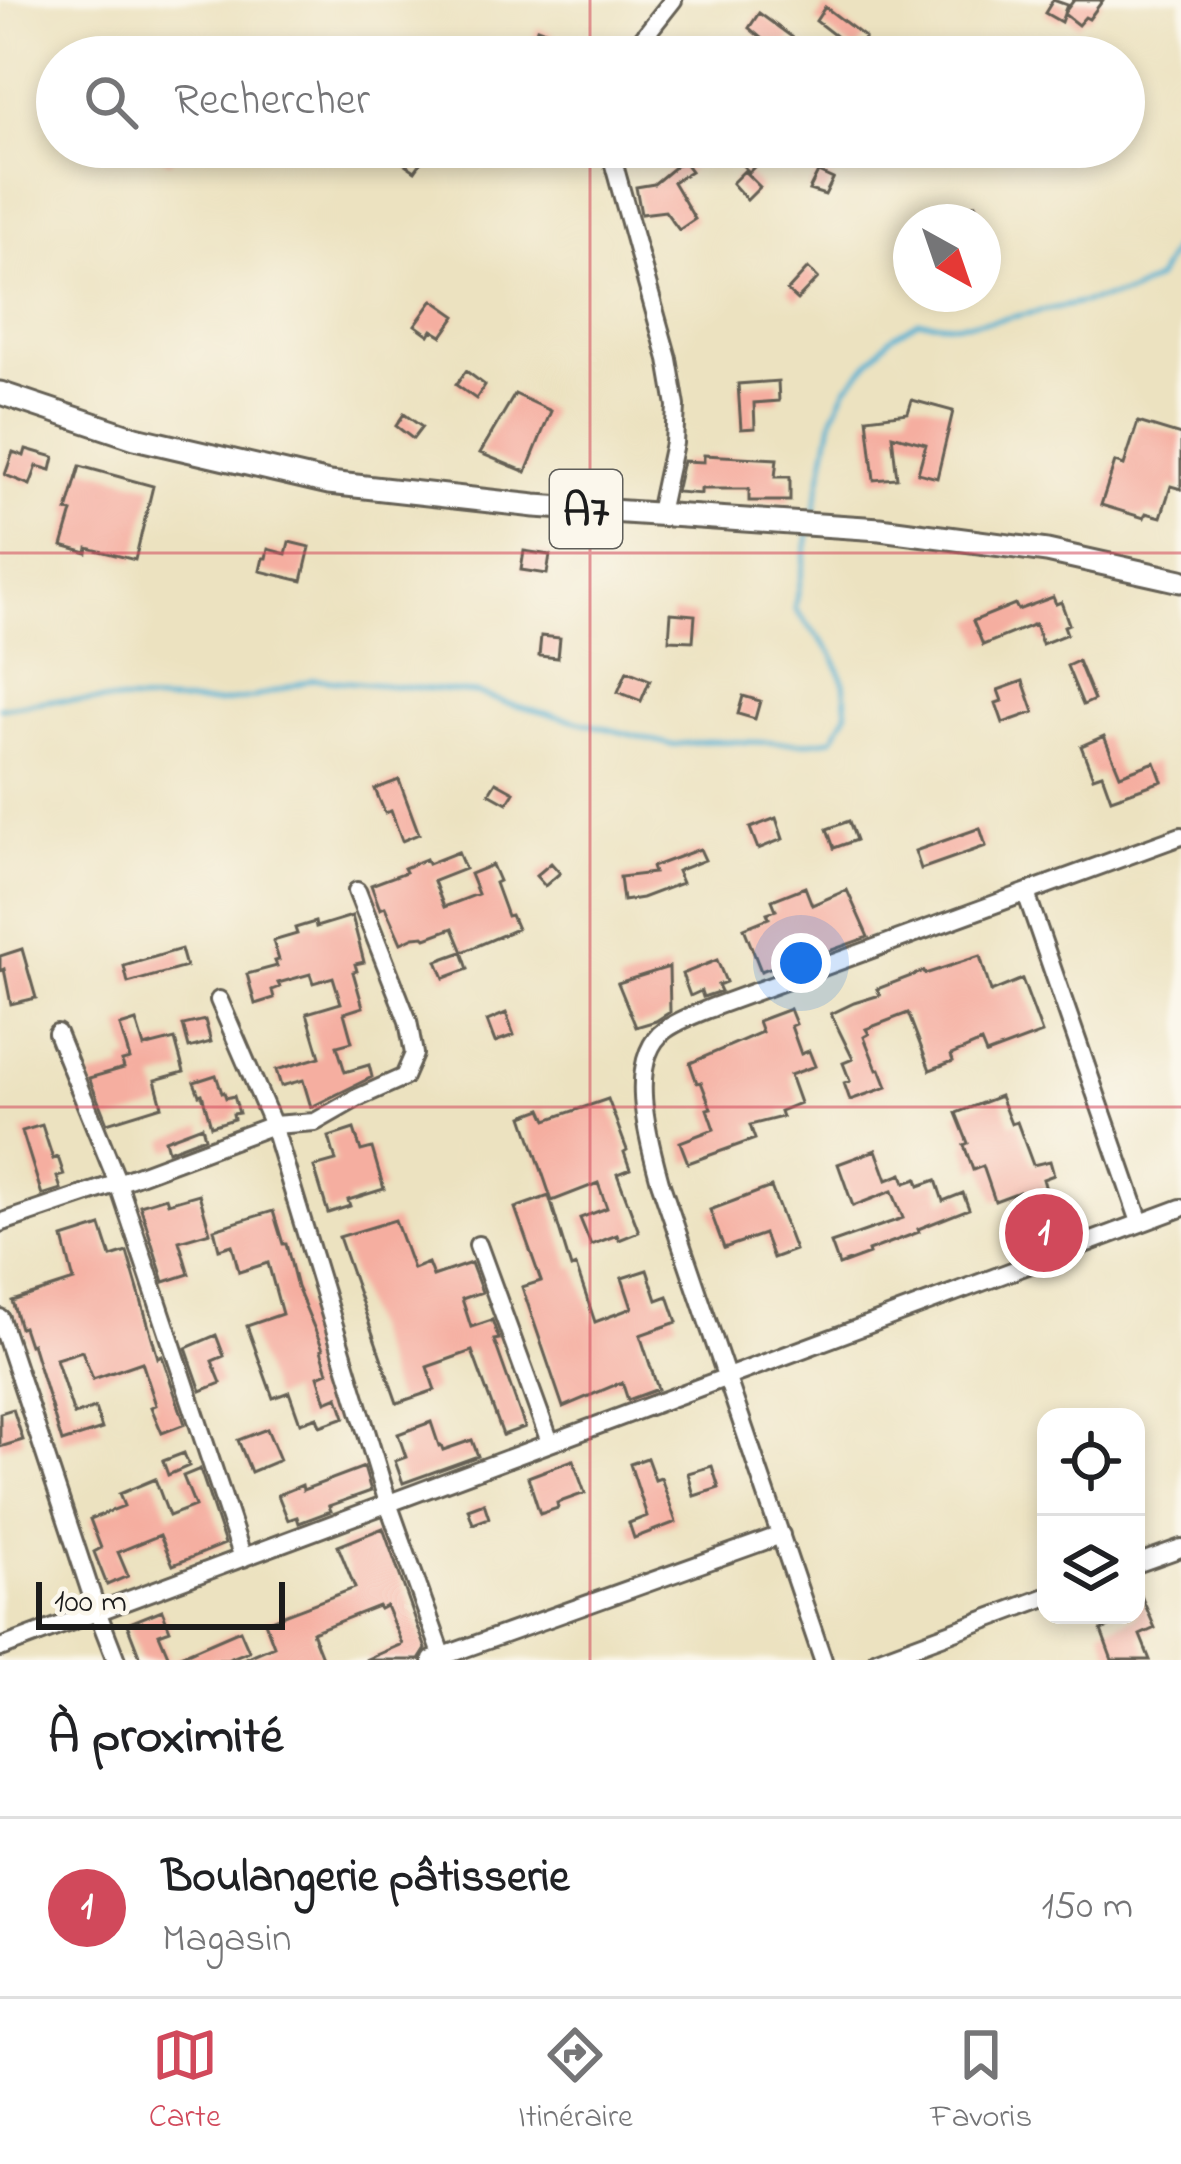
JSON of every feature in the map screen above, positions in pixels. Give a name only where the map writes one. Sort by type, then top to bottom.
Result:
[{"type":"main road","name":"A7","points":[[0,393],[135,438],[329,483],[535,506],[880,530],[1047,551],[1181,581]]},
{"type":"street","points":[[645,36],[673,0]]},
{"type":"street","points":[[615,168],[668,359],[676,406],[674,443],[659,514]]},
{"type":"street","points":[[823,1660],[660,1182],[647,1133],[643,1071],[654,1041],[676,1023],[716,1006],[1181,836]]},
{"type":"street","points":[[0,1222],[272,1125],[315,1121],[404,1077],[414,1054],[408,1021],[357,891]]},
{"type":"street","points":[[1026,893],[1140,1222]]},
{"type":"street","points":[[219,1000],[272,1125],[439,1659],[782,1535]]},
{"type":"street","points":[[57,1033],[118,1183],[243,1558]]},
{"type":"street","points":[[0,1648],[1181,1208]]},
{"type":"street","points":[[478,1245],[550,1442]]},
{"type":"street","points":[[0,1318],[116,1660]]},
{"type":"street","points":[[1145,1561],[1181,1548]]},
{"type":"street","points":[[877,1660],[1037,1600]]},
{"type":"building","points":[[1053,0],[1067,5],[1064,13],[1074,0],[1103,0],[1078,25],[1064,14],[1061,22],[1045,13]]},
{"type":"building","points":[[825,7],[864,36],[836,36],[816,21]]},
{"type":"building","points":[[759,13],[791,36],[759,36],[749,28]]},
{"type":"building","points":[[673,168],[689,168],[691,171],[673,182],[695,219],[679,230],[665,211],[641,214],[636,187],[654,184]]},
{"type":"building","points":[[744,171],[760,187],[747,200],[732,183]]},
{"type":"building","points":[[818,172],[833,179],[825,195],[809,190]]},
{"type":"building","points":[[808,268],[818,278],[797,300],[787,291]]},
{"type":"building","points":[[433,300],[456,316],[442,336],[432,330],[429,335],[415,325]]},
{"type":"building","points":[[466,371],[485,385],[476,399],[456,385]]},
{"type":"building","points":[[778,381],[779,401],[754,403],[755,428],[741,429],[738,384]]},
{"type":"building","points":[[515,394],[551,411],[526,472],[480,453]]},
{"type":"building","points":[[912,400],[953,411],[937,478],[918,473],[926,444],[892,435],[897,478],[874,480],[867,418],[908,413]]},
{"type":"building","points":[[404,414],[422,427],[413,439],[396,426]]},
{"type":"building","points":[[1138,422],[1181,435],[1181,489],[1171,486],[1161,517],[1146,513],[1144,518],[1101,505],[1115,462],[1124,465]]},
{"type":"building","points":[[26,449],[54,457],[51,470],[37,466],[30,485],[5,475],[13,452],[24,456]]},
{"type":"building","points":[[704,455],[777,459],[775,477],[790,477],[790,501],[749,501],[749,489],[676,492],[683,461],[704,462]]},
{"type":"building","points":[[80,466],[153,486],[135,560],[62,546]]},
{"type":"building","points":[[289,542],[310,547],[302,581],[260,571],[268,549],[286,554]]},
{"type":"building","points":[[524,551],[550,555],[547,574],[521,570]]},
{"type":"building","points":[[1053,597],[1056,604],[1061,602],[1069,624],[1064,626],[1067,634],[1042,644],[1035,624],[983,645],[973,621],[1015,604],[1018,610]]},
{"type":"building","points":[[671,613],[695,615],[693,641],[669,640]]},
{"type":"building","points":[[541,636],[560,638],[558,658],[539,656]]},
{"type":"building","points":[[1078,661],[1094,700],[1083,705],[1067,666]]},
{"type":"building","points":[[627,671],[650,680],[641,701],[618,692]]},
{"type":"building","points":[[1023,681],[1034,712],[1003,723],[996,703],[1002,701],[998,690]]},
{"type":"building","points":[[743,696],[760,701],[755,719],[738,714]]},
{"type":"building","points":[[1104,736],[1120,775],[1155,762],[1162,781],[1111,799],[1102,774],[1093,777],[1081,746]]},
{"type":"building","points":[[399,780],[419,834],[402,841],[391,811],[385,813],[375,789]]},
{"type":"building","points":[[496,782],[514,792],[507,803],[489,793]]},
{"type":"building","points":[[776,818],[783,839],[758,849],[750,828]]},
{"type":"building","points":[[849,821],[856,840],[834,848],[827,829]]},
{"type":"building","points":[[980,828],[986,846],[921,869],[915,851]]},
{"type":"building","points":[[700,849],[705,860],[677,871],[682,883],[623,901],[620,877],[654,873],[652,867]]},
{"type":"building","points":[[458,852],[465,869],[434,881],[444,907],[478,894],[470,874],[492,865],[507,916],[511,915],[517,929],[463,952],[453,928],[401,943],[371,885],[426,859],[428,864]]},
{"type":"building","points":[[551,863],[560,873],[545,886],[536,876]]},
{"type":"building","points":[[805,887],[812,905],[847,890],[868,937],[774,971],[772,967],[761,971],[744,928],[769,918],[767,913],[776,910],[772,900]]},
{"type":"building","points":[[352,916],[364,962],[355,964],[357,971],[353,972],[363,1007],[344,1013],[352,1042],[337,1046],[345,1072],[369,1065],[372,1077],[311,1107],[303,1080],[281,1086],[276,1070],[320,1057],[307,1013],[341,1003],[333,977],[313,983],[310,974],[278,983],[280,987],[272,990],[274,998],[255,1004],[247,974],[277,966],[273,941],[297,934],[295,928]]},
{"type":"building","points":[[22,949],[36,998],[11,1004],[0,956]]},
{"type":"building","points":[[181,949],[186,967],[128,983],[124,966]]},
{"type":"building","points":[[462,952],[468,969],[444,978],[437,961]]},
{"type":"building","points":[[980,956],[991,992],[1022,979],[1042,1033],[986,1054],[981,1042],[930,1070],[908,1013],[866,1029],[869,1034],[864,1037],[887,1087],[850,1100],[843,1063],[853,1059],[831,1014],[880,995],[877,989]]},
{"type":"building","points":[[717,960],[726,982],[718,985],[721,991],[690,996],[682,974]]},
{"type":"building","points":[[669,967],[670,1012],[636,1027],[618,983]]},
{"type":"building","points":[[790,1009],[801,1054],[809,1051],[815,1066],[790,1075],[800,1103],[780,1111],[782,1117],[750,1125],[755,1139],[688,1163],[680,1142],[714,1129],[707,1109],[711,1108],[690,1063],[762,1032],[758,1021]]},
{"type":"building","points":[[506,1013],[514,1035],[495,1042],[487,1021]]},
{"type":"building","points":[[205,1020],[211,1042],[189,1048],[183,1025]]},
{"type":"building","points":[[136,1021],[144,1047],[175,1039],[184,1072],[155,1080],[162,1106],[107,1123],[89,1078],[124,1068],[122,1061],[130,1059],[120,1026]]},
{"type":"building","points":[[216,1075],[226,1098],[234,1096],[239,1113],[211,1126],[194,1082]]},
{"type":"building","points":[[1000,1096],[1011,1124],[1017,1122],[1033,1165],[1050,1161],[1054,1175],[1043,1179],[1058,1232],[1032,1239],[1019,1192],[995,1201],[983,1166],[973,1170],[956,1113]]},
{"type":"building","points":[[608,1099],[630,1169],[617,1174],[639,1232],[591,1245],[580,1218],[607,1208],[598,1183],[552,1201],[523,1116],[542,1109],[547,1120]]},
{"type":"building","points":[[42,1125],[53,1159],[58,1157],[64,1175],[57,1177],[61,1189],[42,1195],[22,1131]]},
{"type":"building","points":[[202,1126],[205,1137],[168,1151],[165,1140]]},
{"type":"building","points":[[354,1129],[361,1151],[372,1148],[384,1189],[348,1200],[350,1206],[328,1213],[314,1167],[336,1161],[329,1137]]},
{"type":"building","points":[[876,1150],[887,1180],[902,1174],[905,1183],[917,1179],[919,1186],[936,1180],[943,1201],[963,1193],[969,1209],[839,1265],[831,1243],[903,1218],[892,1191],[853,1206],[838,1164]]},
{"type":"building","points":[[771,1187],[795,1250],[773,1258],[764,1234],[724,1248],[710,1210]]},
{"type":"building","points":[[199,1194],[210,1232],[179,1241],[189,1274],[164,1282],[140,1205]]},
{"type":"building","points":[[549,1196],[571,1268],[576,1266],[595,1322],[632,1308],[622,1278],[647,1270],[657,1300],[668,1296],[677,1322],[640,1335],[658,1389],[628,1400],[622,1382],[563,1407],[522,1287],[541,1281],[515,1208]]},
{"type":"building","points":[[273,1211],[323,1349],[328,1372],[318,1376],[326,1402],[338,1397],[345,1417],[320,1426],[317,1417],[300,1423],[289,1392],[273,1398],[247,1326],[282,1314],[268,1263],[239,1272],[232,1245],[219,1249],[214,1229]]},
{"type":"building","points":[[395,1220],[413,1269],[428,1263],[433,1276],[471,1263],[482,1292],[462,1299],[471,1327],[492,1320],[499,1339],[494,1340],[525,1427],[503,1435],[472,1351],[427,1367],[435,1390],[397,1403],[339,1237]]},
{"type":"building","points":[[101,1226],[111,1257],[127,1252],[158,1358],[162,1356],[185,1424],[162,1433],[142,1362],[93,1379],[82,1351],[56,1359],[74,1415],[95,1408],[102,1429],[62,1442],[32,1344],[20,1328],[12,1301],[74,1281],[63,1238]]},
{"type":"building","points":[[216,1335],[224,1356],[212,1361],[221,1383],[201,1391],[186,1348]]},
{"type":"building","points":[[13,1409],[23,1440],[0,1447],[0,1413]]},
{"type":"building","points":[[431,1422],[443,1450],[472,1440],[478,1456],[403,1483],[395,1461],[406,1457],[398,1434]]},
{"type":"building","points":[[267,1429],[280,1460],[251,1472],[238,1440]]},
{"type":"building","points":[[184,1453],[189,1466],[168,1475],[163,1461]]},
{"type":"building","points":[[647,1458],[655,1480],[661,1478],[676,1522],[634,1538],[629,1523],[647,1516],[630,1464]]},
{"type":"building","points":[[573,1460],[585,1493],[540,1514],[528,1477]]},
{"type":"building","points":[[712,1466],[719,1488],[694,1496],[688,1473]]},
{"type":"building","points":[[364,1467],[371,1491],[299,1523],[297,1517],[288,1520],[278,1495]]},
{"type":"building","points":[[200,1469],[225,1544],[173,1565],[160,1535],[118,1552],[128,1576],[107,1585],[94,1552],[101,1548],[90,1519],[124,1506],[119,1494],[155,1479],[169,1516],[195,1506],[183,1476]]},
{"type":"building","points":[[484,1503],[489,1518],[473,1524],[468,1509]]},
{"type":"building","points":[[383,1528],[426,1649],[419,1660],[365,1660],[402,1644],[386,1606],[378,1606],[312,1632],[323,1660],[241,1660],[274,1646],[265,1622],[355,1588],[338,1546]]},
{"type":"building","points":[[1145,1605],[1155,1628],[1140,1635],[1150,1660],[1112,1660],[1101,1630],[1117,1624],[1145,1624]]},
{"type":"building","points":[[162,1610],[170,1630],[159,1634],[170,1660],[141,1660],[127,1624]]},
{"type":"building","points":[[240,1630],[249,1651],[227,1660],[171,1660]]},
{"type":"waterway","points":[[813,519],[833,416],[847,387],[891,337],[918,321],[992,321],[1130,293],[1157,279],[1181,232]]},
{"type":"waterway","points":[[0,708],[53,700],[218,703],[314,679],[476,693],[672,745],[832,739],[847,713],[844,682],[832,653],[795,609],[810,530]]},
{"type":"place","name":"Boulangerie pâtisserie","points":[[1044,1233]]}]
